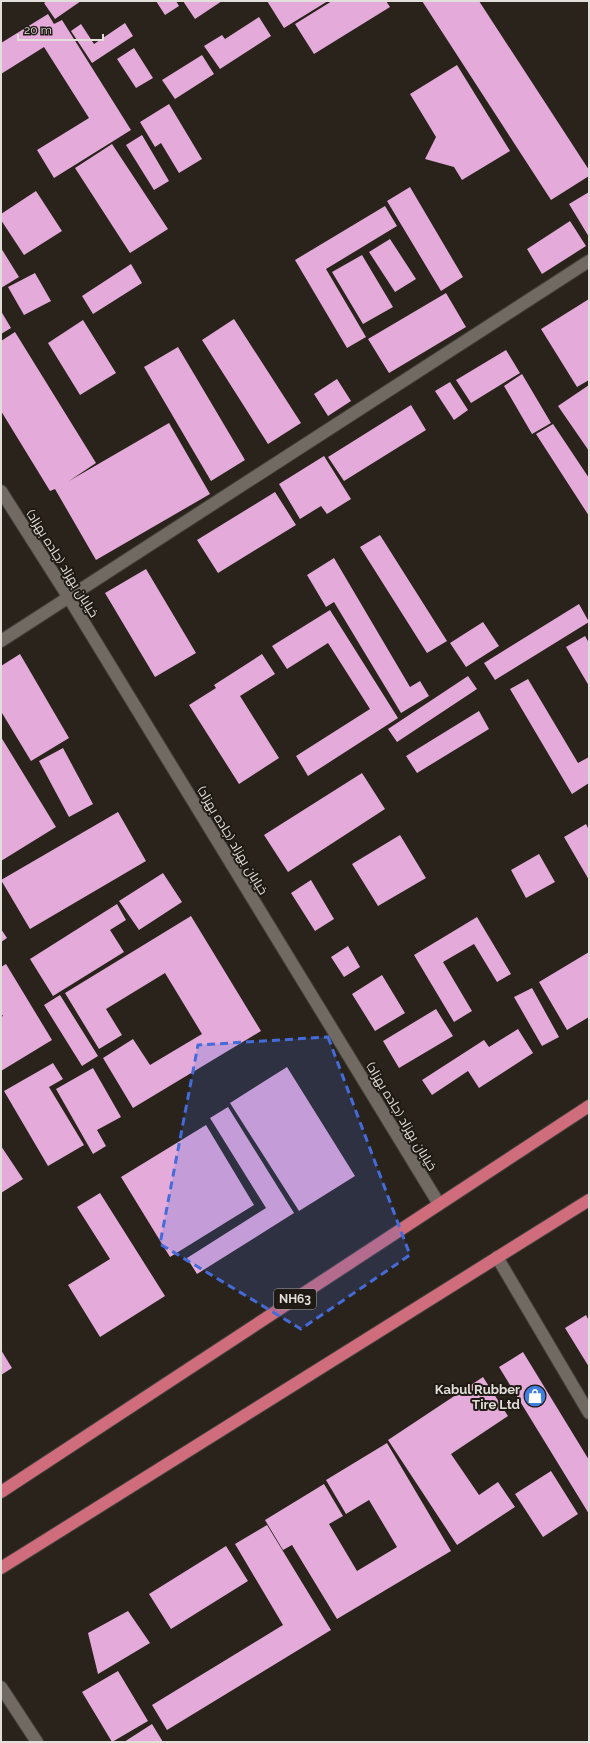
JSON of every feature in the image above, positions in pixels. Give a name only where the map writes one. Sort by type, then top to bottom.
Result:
[{"type":"highway","name":"NH63","points":[[1,1492],[589,1106]]},
{"type":"highway","points":[[1,1568],[589,1200]]},
{"type":"street","points":[[1,641],[589,261]]},
{"type":"street","name":"خیابان بهزاد (جاده بهزاد)","points":[[1,491],[69,598],[439,1204]]},
{"type":"street","points":[[497,1257],[589,1414]]},
{"type":"street","points":[[1,1687],[37,1742]]},
{"type":"highlighted area","points":[[328,1037],[410,1255],[301,1329],[160,1244],[198,1045]]},
{"type":"building","points":[[47,1],[81,1],[55,19],[44,3]]},
{"type":"building","points":[[156,1],[176,1],[179,6],[165,15]]},
{"type":"building","points":[[183,1],[222,1],[195,19]]},
{"type":"building","points":[[267,1],[328,1],[284,28]]},
{"type":"building","points":[[332,1],[386,1],[390,7],[314,54],[295,24]]},
{"type":"building","points":[[422,1],[479,1],[589,170],[589,176],[551,200]]},
{"type":"building","points":[[48,14],[54,24],[62,20],[131,130],[54,178],[37,150],[89,118],[44,47],[1,74],[1,43]]},
{"type":"building","points":[[259,17],[271,36],[220,69],[204,46],[222,35],[225,39]]},
{"type":"building","points":[[125,23],[133,36],[92,63],[71,31],[81,24],[94,44]]},
{"type":"building","points":[[134,48],[153,78],[136,88],[117,59]]},
{"type":"building","points":[[202,55],[214,74],[175,99],[162,80]]},
{"type":"building","points":[[457,65],[510,151],[462,180],[454,167],[425,159],[436,137],[410,94]]},
{"type":"building","points":[[169,104],[202,159],[179,173],[161,143],[155,147],[140,122]]},
{"type":"building","points":[[142,135],[169,181],[154,190],[126,145]]},
{"type":"building","points":[[112,144],[168,229],[130,253],[75,168]]},
{"type":"building","points":[[410,187],[463,277],[441,291],[387,201]]},
{"type":"building","points":[[36,191],[62,231],[24,255],[1,220],[1,214]]},
{"type":"building","points":[[589,192],[589,237],[569,204]]},
{"type":"building","points":[[385,206],[397,226],[326,269],[366,337],[347,348],[295,260]]},
{"type":"building","points":[[570,221],[586,246],[542,274],[527,249]]},
{"type":"building","points":[[390,239],[416,279],[395,292],[369,252]]},
{"type":"building","points":[[1,248],[19,277],[1,288]]},
{"type":"building","points":[[362,255],[393,307],[363,324],[332,272]]},
{"type":"building","points":[[131,264],[142,283],[93,314],[82,296]]},
{"type":"building","points":[[35,273],[51,301],[24,315],[8,287]]},
{"type":"building","points":[[446,293],[466,327],[389,373],[368,339]]},
{"type":"building","points":[[589,299],[589,380],[577,387],[541,329]]},
{"type":"building","points":[[1,311],[11,328],[1,334]]},
{"type":"building","points":[[234,319],[301,423],[268,444],[202,340]]},
{"type":"building","points":[[83,320],[116,373],[80,395],[48,343]]},
{"type":"building","points":[[15,332],[96,463],[69,481],[169,423],[210,494],[96,560],[55,489],[50,491],[1,411],[1,341]]},
{"type":"building","points":[[178,347],[245,460],[211,481],[144,367]]},
{"type":"building","points":[[506,350],[520,373],[471,403],[456,380]]},
{"type":"building","points":[[522,374],[551,423],[532,434],[504,386]]},
{"type":"building","points":[[337,379],[351,401],[328,416],[314,394]]},
{"type":"building","points":[[450,382],[468,410],[454,420],[435,391]]},
{"type":"building","points":[[589,385],[589,451],[558,406]]},
{"type":"building","points":[[411,405],[426,430],[344,481],[328,457]]},
{"type":"building","points":[[553,424],[589,478],[589,516],[536,434]]},
{"type":"building","points":[[324,456],[351,499],[327,514],[321,506],[300,519],[279,484]]},
{"type":"building","points":[[275,492],[296,525],[218,573],[197,540]]},
{"type":"building","points":[[380,535],[447,641],[427,653],[360,547]]},
{"type":"building","points":[[334,558],[410,687],[420,681],[429,696],[401,713],[334,602],[326,607],[307,575]]},
{"type":"building","points":[[146,569],[196,653],[155,677],[105,593]]},
{"type":"building","points":[[579,604],[589,622],[495,680],[484,663]]},
{"type":"building","points":[[330,610],[398,718],[308,776],[296,756],[370,709],[328,643],[287,669],[272,646]]},
{"type":"building","points":[[483,622],[499,646],[466,667],[450,643]]},
{"type":"building","points":[[585,636],[589,643],[589,686],[566,647]]},
{"type":"building","points":[[20,654],[69,738],[31,761],[1,713],[1,666]]},
{"type":"building","points":[[262,654],[275,674],[240,696],[279,758],[239,784],[189,705],[216,688],[214,685]]},
{"type":"building","points":[[468,676],[477,689],[397,742],[388,729]]},
{"type":"building","points":[[528,679],[578,763],[589,757],[589,783],[572,794],[510,689]]},
{"type":"building","points":[[479,711],[489,729],[417,773],[406,756]]},
{"type":"building","points":[[1,737],[56,827],[1,861]]},
{"type":"building","points":[[63,748],[93,804],[69,817],[39,761]]},
{"type":"building","points":[[362,773],[385,809],[288,872],[264,835]]},
{"type":"building","points":[[118,812],[146,861],[30,929],[1,880]]},
{"type":"building","points":[[586,824],[589,830],[589,880],[564,837]]},
{"type":"building","points":[[400,835],[426,878],[378,906],[352,864]]},
{"type":"building","points":[[539,854],[555,882],[526,898],[511,870]]},
{"type":"building","points":[[163,873],[182,902],[139,930],[119,901]]},
{"type":"building","points":[[311,880],[334,919],[315,931],[291,893]]},
{"type":"building","points":[[117,904],[126,920],[110,930],[124,952],[53,996],[30,959]]},
{"type":"building","points":[[191,916],[261,1031],[133,1108],[103,1058],[133,1039],[150,1065],[202,1034],[165,973],[106,1009],[122,1035],[99,1049],[65,993]]},
{"type":"building","points":[[477,917],[511,974],[497,982],[474,944],[443,962],[472,1011],[454,1022],[414,955]]},
{"type":"building","points":[[1,929],[7,938],[1,942]]},
{"type":"building","points":[[348,946],[360,967],[344,977],[331,957]]},
{"type":"building","points":[[589,952],[589,1017],[567,1030],[539,982]]},
{"type":"building","points":[[6,964],[52,1040],[1,1071],[1,1017],[3,1016],[1,1013],[1,967]]},
{"type":"building","points":[[382,975],[405,1013],[375,1031],[352,994]]},
{"type":"building","points":[[532,988],[559,1037],[542,1046],[514,997]]},
{"type":"building","points":[[60,995],[98,1056],[82,1066],[44,1005]]},
{"type":"building","points":[[436,1009],[453,1036],[399,1068],[383,1041]]},
{"type":"building","points":[[518,1029],[533,1053],[479,1088],[468,1071],[432,1095],[422,1080],[484,1040],[489,1047]]},
{"type":"building","points":[[53,1063],[63,1079],[49,1087],[84,1145],[48,1166],[4,1091]]},
{"type":"building","points":[[287,1067],[355,1176],[299,1211],[230,1103]]},
{"type":"building","points":[[93,1068],[121,1117],[97,1130],[106,1146],[93,1154],[56,1089]]},
{"type":"building","points":[[228,1107],[294,1213],[197,1274],[187,1258],[266,1208],[210,1118]]},
{"type":"building","points":[[206,1125],[254,1205],[170,1257],[121,1177]]},
{"type":"building","points":[[1,1146],[23,1179],[1,1193]]},
{"type":"building","points":[[100,1193],[165,1296],[100,1337],[68,1285],[110,1259],[77,1207]]},
{"type":"building","points":[[586,1315],[589,1321],[589,1367],[565,1328]]},
{"type":"building","points":[[1,1350],[12,1368],[1,1375]]},
{"type":"building","points":[[523,1352],[589,1460],[589,1514],[499,1367]]},
{"type":"building","points":[[483,1377],[508,1416],[451,1454],[479,1495],[498,1482],[515,1507],[457,1545],[388,1440]]},
{"type":"building","points":[[387,1443],[451,1551],[337,1619],[292,1545],[283,1550],[265,1520],[324,1484],[343,1516],[329,1524],[357,1571],[397,1547],[369,1500],[346,1514],[326,1480]]},
{"type":"building","points":[[551,1471],[578,1514],[543,1537],[515,1494]]},
{"type":"building","points":[[267,1525],[331,1630],[167,1730],[152,1705],[283,1625],[235,1544]]},
{"type":"building","points":[[226,1546],[248,1581],[171,1629],[149,1594]]},
{"type":"building","points":[[128,1611],[150,1643],[98,1674],[88,1633]]},
{"type":"building","points":[[118,1671],[148,1721],[112,1742],[82,1692]]},
{"type":"building","points":[[152,1724],[163,1742],[124,1742]]},
{"type":"place","name":"Kabul Rubber Tire Ltd","points":[[535,1396]]}]
